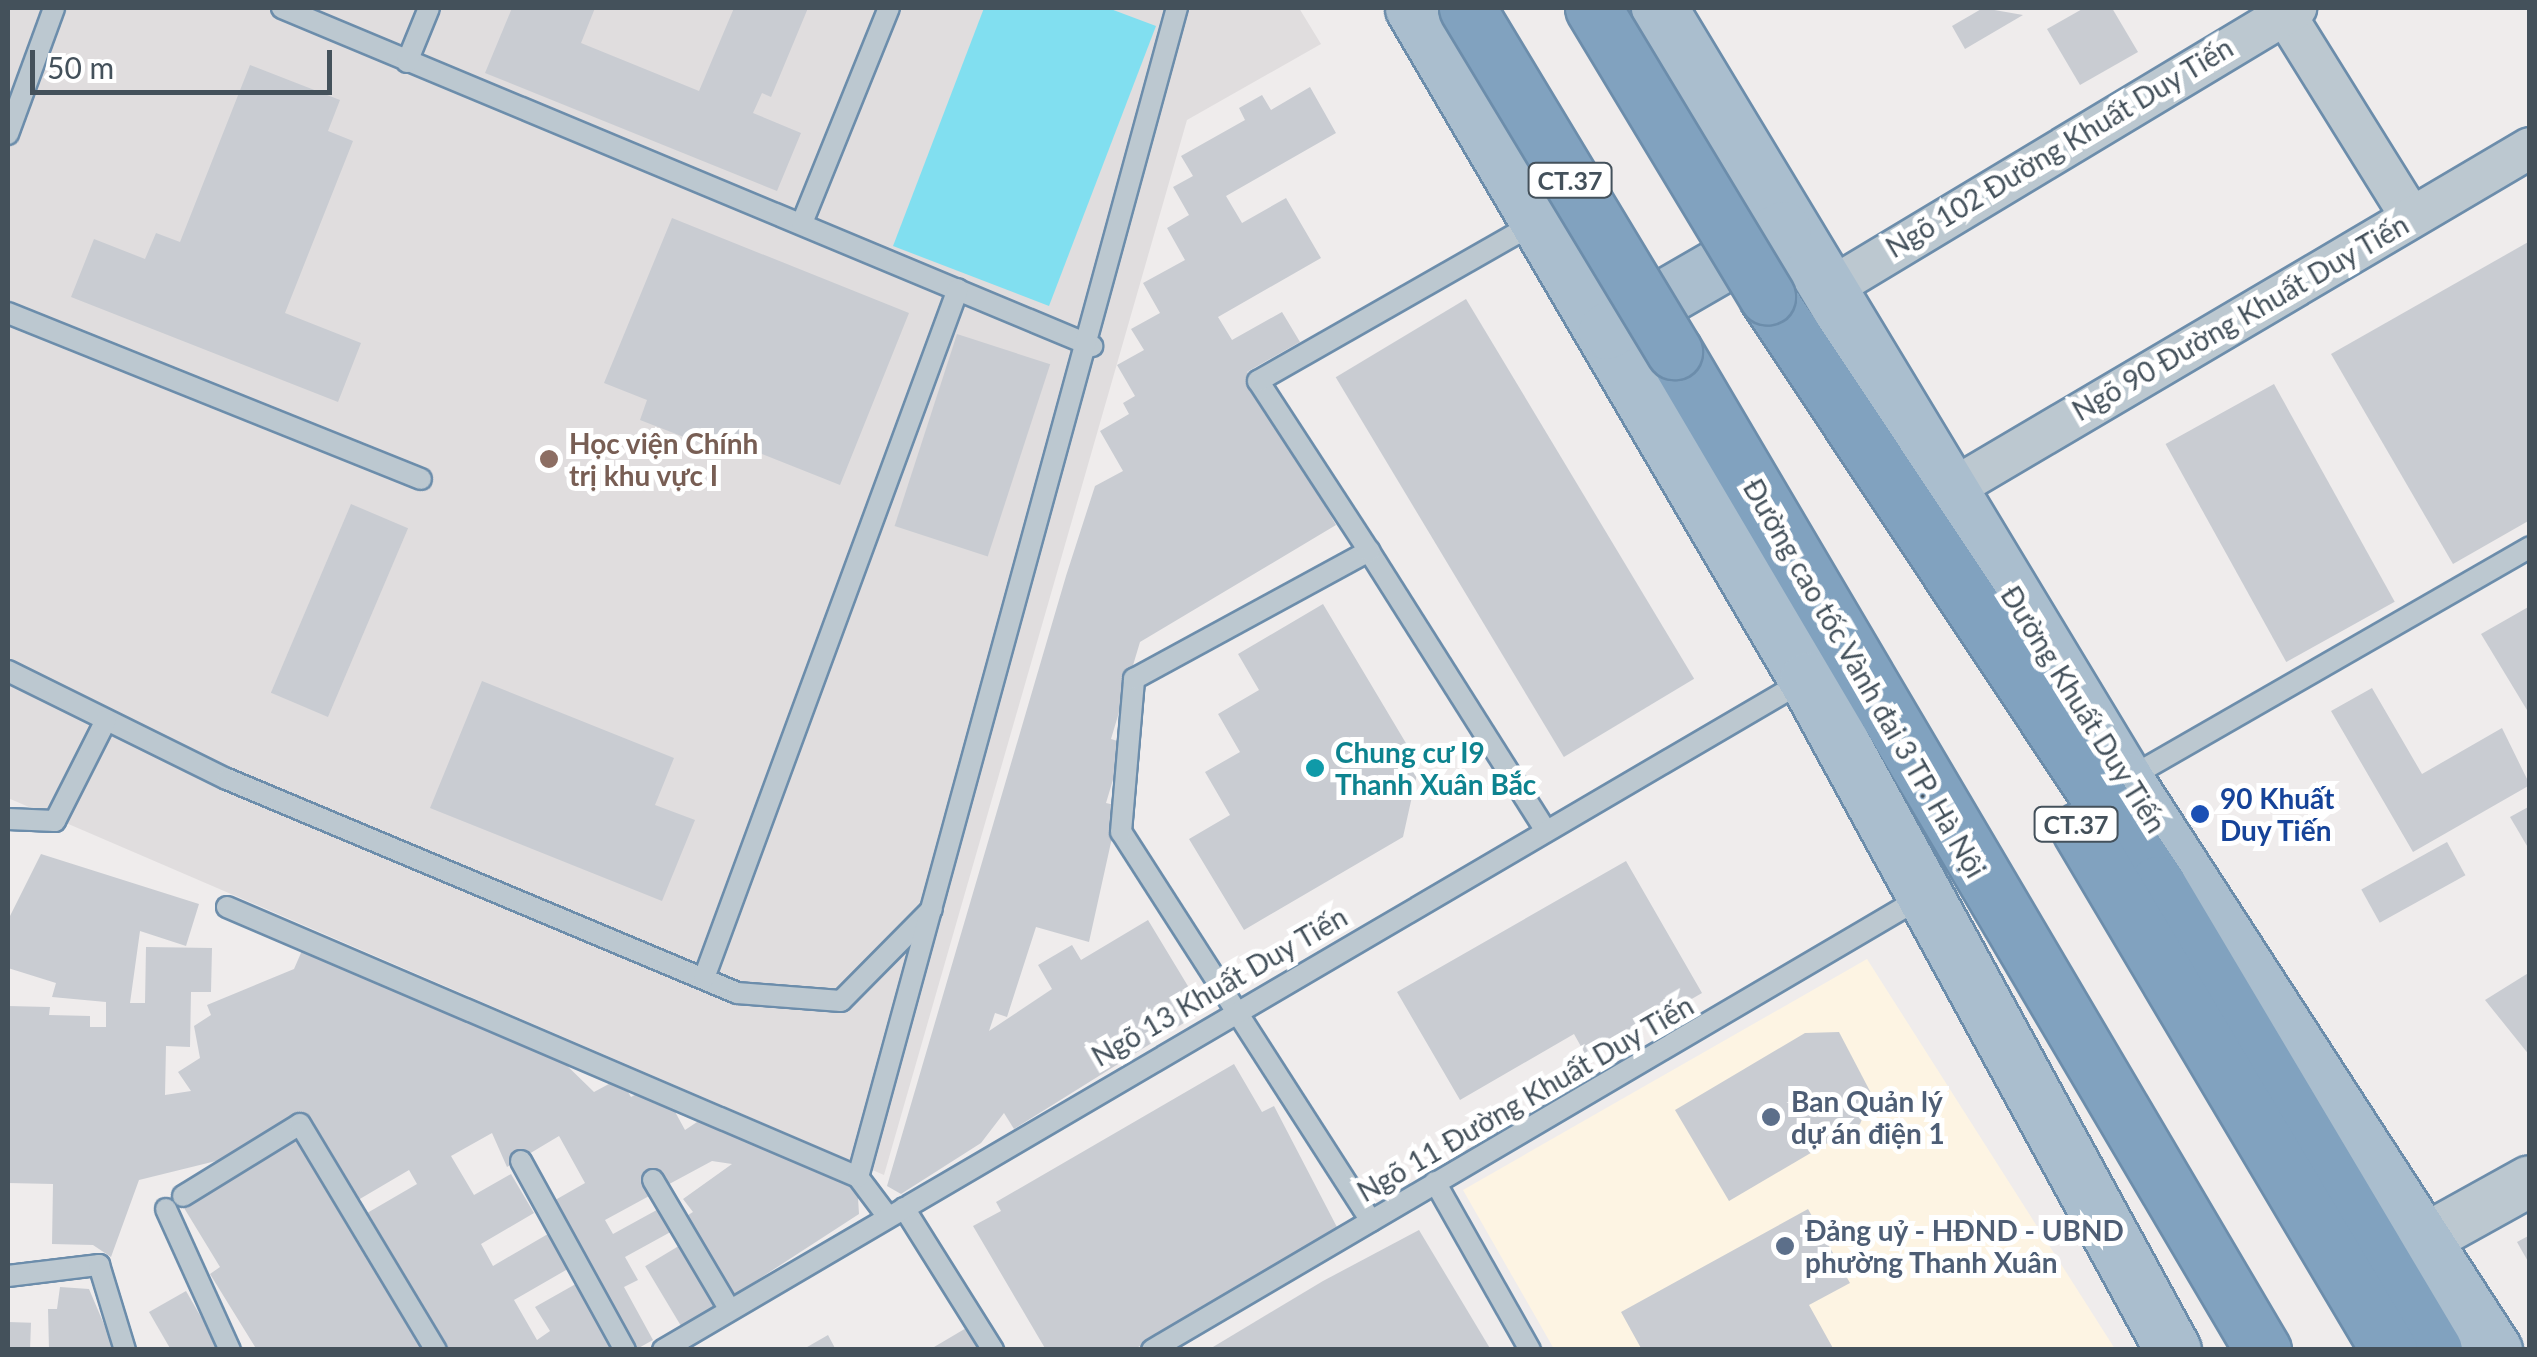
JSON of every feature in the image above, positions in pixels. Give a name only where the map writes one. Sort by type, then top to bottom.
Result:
[{"type":"highway","name":"Đường cao tốc Vành đai 3 TP. Hà Nội","points":[[1467,8],[1674,351],[2263,1350]]},
{"type":"highway","name":"CT.37","points":[[1593,8],[2389,1350]]},
{"type":"highway","points":[[1767,297],[2157,884],[2434,1350]]},
{"type":"highway","points":[[1674,351],[2218,1350]]},
{"type":"main road","points":[[1413,8],[1606,331],[1807,680],[2173,1350]]},
{"type":"main road","name":"Đường Khuất Duy Tiến","points":[[1659,8],[1785,228],[1952,489],[2125,780],[2429,1237],[2494,1350]]},
{"type":"main road","points":[[1606,331],[1785,228]]},
{"type":"street","points":[[2287,10],[2411,217]]},
{"type":"street","name":"Ngõ 102 Đường Khuất Duy Tiến","points":[[1826,292],[2287,10]]},
{"type":"street","name":"Ngõ 90 Đường Khuất Duy Tiến","points":[[1952,489],[2530,148]]},
{"type":"street","points":[[2429,1237],[2530,1181]]},
{"type":"lane","points":[[8,134],[54,8]]},
{"type":"lane","points":[[282,8],[1092,346]]},
{"type":"lane","points":[[407,62],[428,8]]},
{"type":"lane","points":[[802,223],[889,8]]},
{"type":"lane","points":[[858,1177],[1092,346],[1177,8]]},
{"type":"lane","points":[[1540,219],[1258,381],[1543,826]]},
{"type":"lane","points":[[704,978],[958,289]]},
{"type":"lane","points":[[8,313],[421,479]]},
{"type":"lane","points":[[2125,780],[2530,547]]},
{"type":"lane","points":[[1368,551],[1134,679],[1122,832],[1241,1010],[1370,1221]]},
{"type":"lane","points":[[8,671],[106,720],[704,978],[829,1006],[934,907]]},
{"type":"lane","name":"Ngõ 13 Khuất Duy Tiến","points":[[663,1350],[1241,1010],[1543,826],[1807,680]]},
{"type":"lane","points":[[8,819],[55,821],[106,720]]},
{"type":"lane","name":"Ngõ 11 Đường Khuất Duy Tiến","points":[[1152,1350],[1926,896]]},
{"type":"lane","points":[[226,908],[858,1177],[896,1213],[993,1350]]},
{"type":"lane","points":[[230,1350],[175,1202],[300,1124],[436,1350]]},
{"type":"lane","points":[[521,1161],[625,1350]]},
{"type":"lane","points":[[653,1180],[730,1310]]},
{"type":"lane","points":[[1435,1182],[1530,1350]]},
{"type":"lane","points":[[8,1276],[100,1265],[125,1350]]},
{"type":"shaded area","name":"Học viện Chính trị khu vực I","points":[[8,8],[1299,8],[1321,44],[1187,120],[884,1175],[8,798]]},
{"type":"shaded area","points":[[1867,959],[2115,1349],[1554,1349],[1463,1190]]},
{"type":"water","points":[[984,8],[1108,8],[1156,26],[1049,306],[893,246]]},
{"type":"building","points":[[512,8],[595,8],[581,43],[699,91],[734,8],[808,8],[771,97],[762,93],[753,113],[801,133],[777,191],[485,73]]},
{"type":"building","points":[[1983,8],[2023,15],[1965,49],[1952,26]]},
{"type":"building","points":[[2084,8],[2112,8],[2138,52],[2080,85],[2047,29]]},
{"type":"building","points":[[250,65],[340,100],[328,131],[353,141],[285,313],[361,343],[338,402],[71,297],[94,239],[145,259],[156,233],[180,242]]},
{"type":"building","points":[[1310,87],[1336,133],[1226,196],[1242,223],[1286,198],[1321,258],[1218,317],[1232,340],[1282,312],[1300,342],[1247,372],[1336,525],[1140,642],[1111,739],[1124,743],[1106,803],[1119,806],[1089,942],[1036,927],[1007,1017],[995,1013],[989,1031],[1052,989],[1038,965],[1072,945],[1081,960],[1148,920],[1203,1011],[1014,1129],[1004,1113],[981,1143],[901,1194],[887,1186],[1066,576],[1095,486],[1123,471],[1100,431],[1129,414],[1123,403],[1135,396],[1117,365],[1144,350],[1131,329],[1160,313],[1143,283],[1185,260],[1167,228],[1189,215],[1173,187],[1193,176],[1181,156],[1245,120],[1239,108],[1262,95],[1271,110]]},
{"type":"building","points":[[672,218],[909,313],[840,485],[712,434],[707,446],[640,420],[647,400],[604,383]]},
{"type":"building","points":[[2530,241],[2530,520],[2453,564],[2331,354]]},
{"type":"building","points":[[1466,299],[1694,679],[1564,757],[1336,377]]},
{"type":"building","points":[[957,334],[1050,364],[988,556],[895,526]]},
{"type":"building","points":[[2274,384],[2395,602],[2286,662],[2166,444]]},
{"type":"building","points":[[351,504],[408,528],[328,717],[271,693]]},
{"type":"building","name":"Chung cư I9 Thanh Xuân Bắc","points":[[1323,604],[1419,765],[1403,837],[1244,930],[1189,839],[1230,815],[1205,772],[1240,752],[1218,714],[1259,690],[1238,654]]},
{"type":"building","points":[[2530,606],[2530,715],[2481,634]]},
{"type":"building","points":[[482,681],[674,758],[655,805],[695,820],[662,901],[430,808]]},
{"type":"building","points":[[2372,688],[2422,774],[2502,728],[2530,785],[2413,852],[2331,711]]},
{"type":"building","points":[[2530,806],[2530,851],[2510,817]]},
{"type":"building","points":[[2447,842],[2465,875],[2380,923],[2361,890]]},
{"type":"building","points":[[41,854],[199,904],[186,946],[140,931],[130,1003],[145,1003],[146,947],[212,948],[211,992],[191,992],[190,1047],[166,1046],[165,1095],[191,1091],[178,1072],[200,1058],[194,1026],[211,1015],[207,1005],[294,969],[304,946],[554,1053],[594,1092],[620,1078],[631,1097],[646,1089],[655,1104],[667,1097],[685,1130],[706,1116],[857,1181],[859,1214],[728,1299],[680,1220],[693,1212],[683,1199],[732,1164],[712,1161],[660,1189],[651,1173],[642,1178],[651,1195],[605,1220],[613,1234],[664,1206],[676,1229],[625,1257],[638,1280],[624,1287],[653,1340],[635,1350],[550,1203],[585,1183],[559,1136],[507,1167],[492,1133],[451,1156],[474,1195],[511,1174],[534,1213],[481,1244],[493,1266],[553,1231],[573,1266],[514,1300],[537,1340],[550,1331],[535,1307],[581,1281],[621,1350],[441,1350],[362,1216],[417,1184],[409,1170],[353,1203],[302,1117],[220,1160],[139,1180],[111,1257],[93,1245],[52,1244],[53,1184],[8,1183],[8,1006],[50,1007],[49,1015],[90,1016],[90,1027],[106,1027],[106,1002],[52,997],[56,983],[8,968],[8,920]]},
{"type":"building","points":[[1626,861],[1702,993],[1588,1059],[1574,1034],[1460,1100],[1397,992]]},
{"type":"building","points":[[2530,972],[2530,1056],[2485,1000]]},
{"type":"building","name":"Ban Quản lý dự án điện 1","points":[[1839,1032],[1872,1095],[1860,1124],[1729,1201],[1675,1110],[1805,1033]]},
{"type":"building","points":[[1234,1064],[1262,1112],[1274,1106],[1339,1231],[1133,1350],[1046,1350],[973,1226],[1001,1211],[996,1202]]},
{"type":"building","points":[[297,1133],[429,1350],[257,1350],[210,1274],[220,1267],[181,1203]]},
{"type":"building","name":"Đảng uỷ - HĐND - UBND phường Thanh Xuân","points":[[1808,1209],[1850,1283],[1809,1305],[1834,1350],[1642,1350],[1621,1312]]},
{"type":"building","points":[[1419,1230],[1491,1350],[1208,1350],[1323,1281]]},
{"type":"building","points":[[2530,1235],[2530,1265],[2517,1242]]},
{"type":"building","points":[[682,1244],[718,1304],[681,1326],[645,1266]]},
{"type":"building","points":[[60,1287],[89,1289],[115,1350],[49,1350],[48,1309],[57,1309]]},
{"type":"building","points":[[186,1291],[220,1350],[171,1350],[149,1312]]},
{"type":"building","points":[[8,1322],[31,1323],[30,1350],[8,1350]]},
{"type":"building","points":[[973,1324],[988,1350],[929,1350]]},
{"type":"building","points":[[828,1335],[836,1350],[802,1350]]},
{"type":"place","name":"Học viện Chính trị khu vực I","points":[[549,459]]},
{"type":"place","name":"Chung cư I9 Thanh Xuân Bắc","points":[[1315,768]]},
{"type":"place","name":"90 Khuất Duy Tiến","points":[[2200,814]]},
{"type":"place","name":"Ban Quản lý dự án điện 1","points":[[1771,1117]]},
{"type":"place","name":"Đảng uỷ - HĐND - UBND phường Thanh Xuân","points":[[1785,1246]]}]
